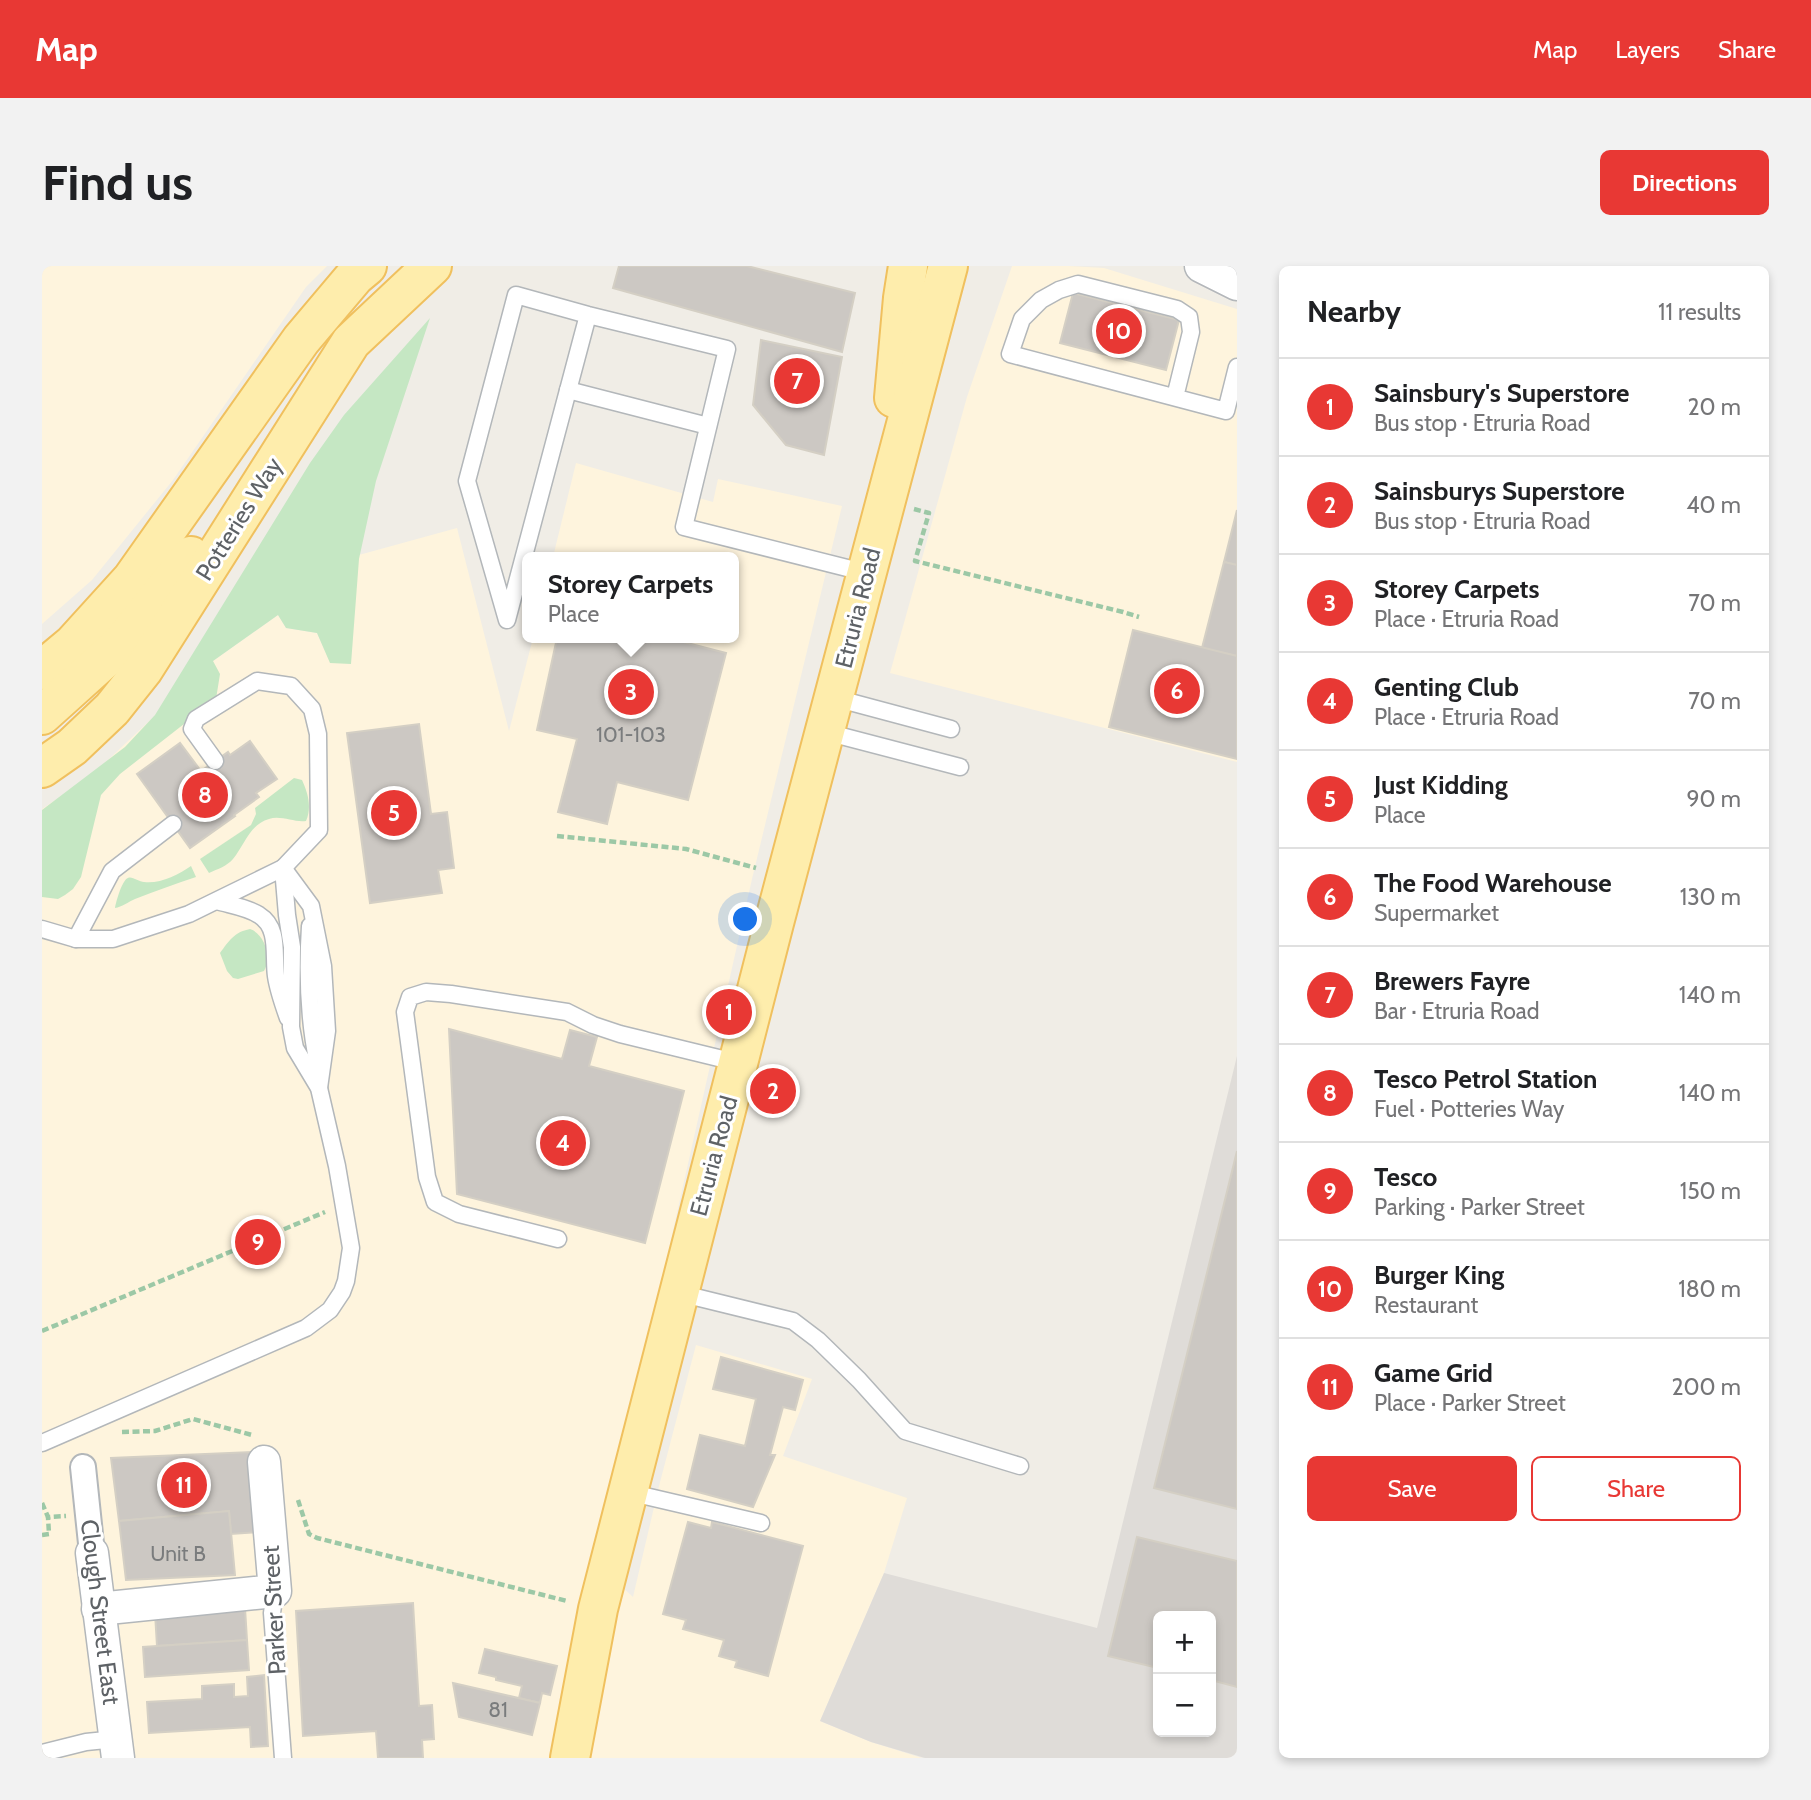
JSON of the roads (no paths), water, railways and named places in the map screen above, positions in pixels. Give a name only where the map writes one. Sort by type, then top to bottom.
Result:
[{"type":"main road","name":"Potteries Way","points":[[42,670],[73,644],[132,579],[301,340],[355,276],[367,266]]},
{"type":"main road","name":"Potteries Way","points":[[42,768],[72,747],[113,709],[143,670],[351,342],[432,266]]},
{"type":"main road","name":"Etruria Road","points":[[885,501],[908,266]]},
{"type":"main road","name":"Etruria Road","points":[[570,1758],[598,1609],[948,266]]},
{"type":"main road","points":[[42,715],[121,644],[206,537],[279,431],[351,342]]},
{"type":"street","points":[[1201,266],[1237,284]]},
{"type":"street","name":"Parker Street","points":[[258,1448],[275,1591]]},
{"type":"street","name":"Clough Street East","points":[[83,1466],[117,1749]]},
{"type":"street","points":[[99,1609],[275,1591]]},
{"type":"lane","points":[[1175,397],[1191,332],[1189,317],[1177,309],[1077,284],[1041,300],[1023,318],[1010,355],[1226,411],[1237,367]]},
{"type":"lane","points":[[522,563],[507,620],[467,481],[516,295],[727,349],[684,527],[867,573]]},
{"type":"lane","points":[[525,552],[588,315]]},
{"type":"lane","points":[[568,390],[708,426]]},
{"type":"lane","points":[[42,929],[76,939],[113,939],[189,914],[283,868],[319,830],[318,734],[312,709],[291,686],[257,681],[196,719],[192,729],[215,761]]},
{"type":"lane","points":[[830,715],[951,729]]},
{"type":"lane","points":[[830,715],[960,767]]},
{"type":"lane","points":[[76,939],[112,871],[173,824]]},
{"type":"lane","points":[[42,1443],[306,1328],[323,1317],[342,1292],[350,1264],[351,1248],[320,1081],[327,1031],[323,966],[311,906],[283,868]]},
{"type":"lane","points":[[283,868],[292,947],[291,1027]]},
{"type":"lane","points":[[217,901],[257,914],[266,920],[271,928],[276,976],[295,1048],[320,1081]]},
{"type":"lane","points":[[558,1239],[459,1214],[435,1202],[427,1177],[405,1012],[410,997],[426,992],[451,994],[567,1012],[620,1034],[739,1063]]},
{"type":"lane","points":[[679,1293],[793,1321],[818,1340],[859,1380],[905,1431],[1020,1466]]},
{"type":"lane","points":[[628,1492],[761,1523]]},
{"type":"lane","name":"Parker Street","points":[[275,1591],[272,1613],[283,1758]]},
{"type":"lane","points":[[42,1753],[86,1742],[117,1749]]},
{"type":"place","name":"Burger King","points":[[1119,331]]},
{"type":"place","name":"Brewers Fayre","points":[[797,381]]},
{"type":"place","name":"The Food Warehouse","points":[[1177,691]]},
{"type":"place","name":"Storey Carpets","points":[[631,692]]},
{"type":"place","name":"Tesco Petrol Station","points":[[205,795]]},
{"type":"place","name":"Just Kidding","points":[[394,813]]},
{"type":"place","name":"Sainsbury's Superstore","points":[[729,1012]]},
{"type":"place","name":"Sainsburys Superstore","points":[[773,1091]]},
{"type":"place","name":"Genting Club","points":[[563,1143]]},
{"type":"place","name":"Tesco","points":[[258,1242]]},
{"type":"place","name":"Game Grid","points":[[184,1485]]}]
